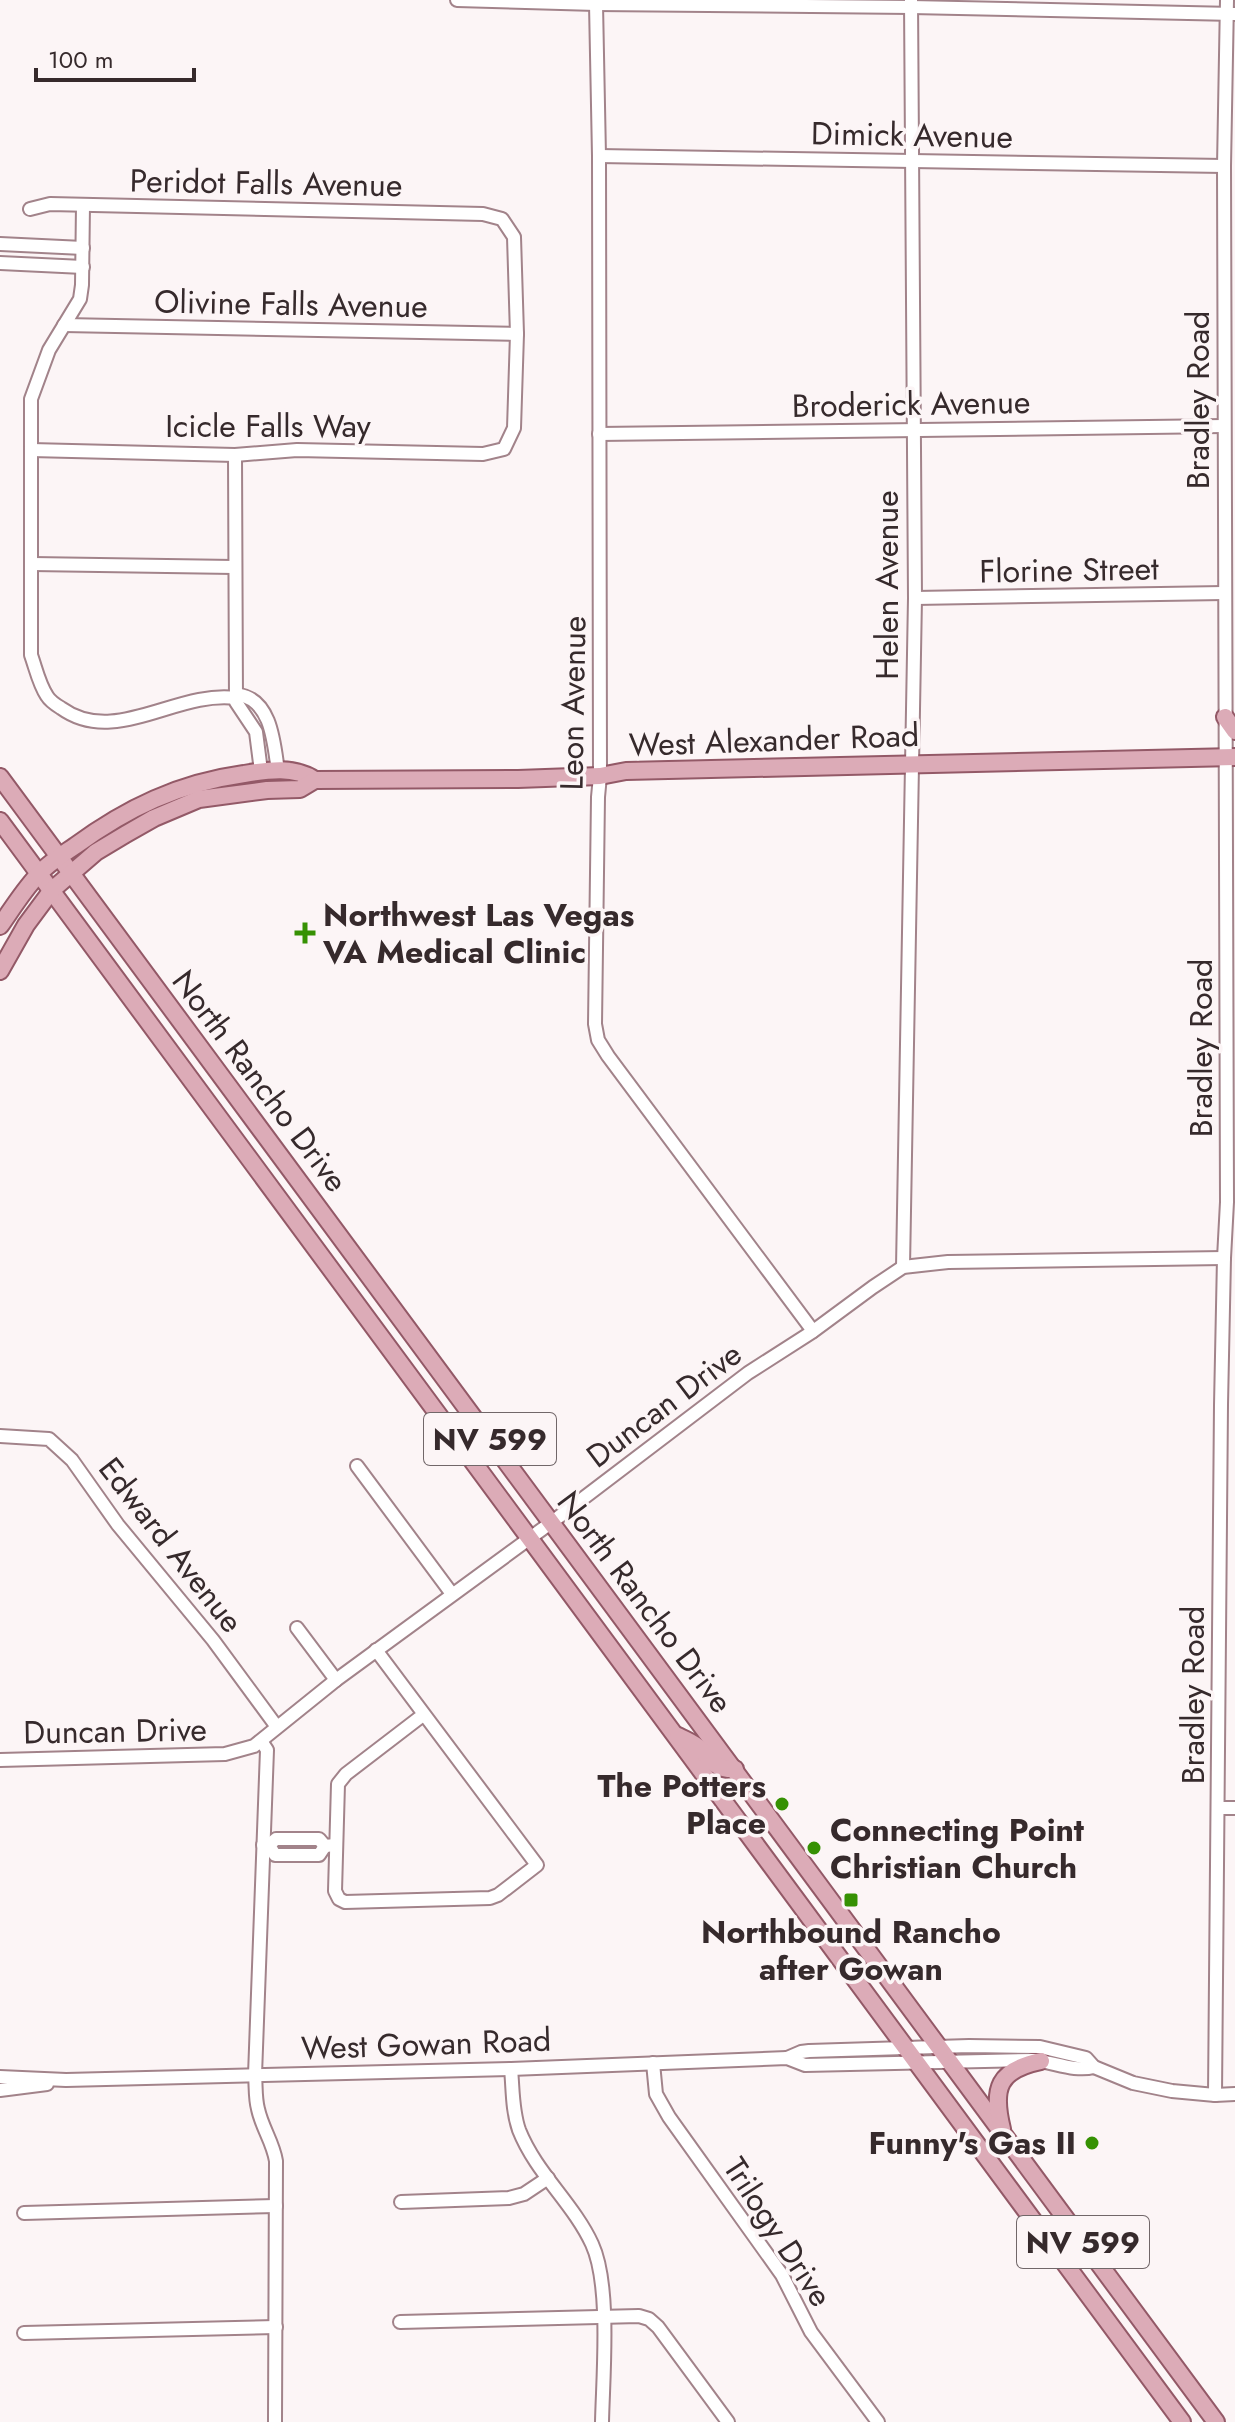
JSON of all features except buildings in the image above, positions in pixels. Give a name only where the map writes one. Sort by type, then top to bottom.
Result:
[{"type":"main road","name":"West Alexander Road","points":[[0,971],[26,925],[52,890],[71,873],[96,852],[154,818],[199,799],[300,789],[315,780],[600,776],[626,771],[1230,757]]},
{"type":"main road","name":"West Alexander Road","points":[[0,926],[39,873],[104,825],[142,803],[213,780],[269,771],[303,771],[315,780]]},
{"type":"main road","name":"North Rancho Drive","points":[[0,777],[1216,2422]]},
{"type":"main road","name":"North Rancho Drive","points":[[0,821],[1182,2422]]},
{"type":"main road","points":[[673,1733],[700,1747],[710,1762],[718,1767],[735,1769]]},
{"type":"main road","points":[[728,1808],[757,1801]]},
{"type":"main road","points":[[1004,2134],[997,2107],[1001,2084],[1013,2070],[1041,2061]]},
{"type":"street","points":[[457,0],[596,4],[911,4],[1231,14]]},
{"type":"street","name":"Bradley Road","points":[[1215,2095],[1230,757],[1224,593],[1224,166],[1231,14],[1227,0]]},
{"type":"street","name":"Leon Avenue","points":[[596,4],[600,776],[595,1024],[598,1040],[813,1331]]},
{"type":"street","name":"Helen Avenue","points":[[903,1267],[915,598],[911,4]]},
{"type":"street","name":"Dimick Avenue","points":[[599,156],[1224,166]]},
{"type":"street","name":"Peridot Falls Avenue","points":[[30,209],[50,204],[483,214],[502,219],[514,237],[517,334]]},
{"type":"street","points":[[83,205],[80,299],[49,350],[31,399],[31,655],[48,699],[71,715],[97,722],[131,719],[201,698],[248,696],[266,717],[273,735],[269,771]]},
{"type":"street","points":[[0,244],[83,248]]},
{"type":"street","points":[[0,263],[83,267]]},
{"type":"street","name":"Olivine Falls Avenue","points":[[64,325],[517,334]]},
{"type":"street","name":"Icicle Falls Way","points":[[31,450],[235,455],[297,450],[483,454],[504,449],[514,428],[517,334]]},
{"type":"street","name":"Broderick Avenue","points":[[599,434],[1224,426]]},
{"type":"street","points":[[235,455],[236,698]]},
{"type":"street","points":[[32,564],[234,567]]},
{"type":"street","name":"Florine Street","points":[[915,598],[1224,593]]},
{"type":"street","name":"Duncan Drive","points":[[0,1760],[225,1754],[254,1746],[336,1680],[748,1373],[903,1267],[948,1262],[1224,1258]]},
{"type":"street","points":[[1221,1405],[1235,1404]]},
{"type":"street","name":"Edward Avenue","points":[[0,1436],[49,1439],[72,1460],[118,1525],[213,1640],[277,1727]]},
{"type":"street","points":[[357,1466],[452,1594]]},
{"type":"street","points":[[297,1628],[336,1680]]},
{"type":"street","points":[[376,1650],[537,1865],[490,1898],[345,1902],[339,1899],[335,1891],[330,1846],[338,1784],[346,1774],[423,1715]]},
{"type":"street","points":[[261,1741],[267,1750],[266,1845],[255,2075],[258,2108],[266,2133],[274,2145],[276,2161],[275,2422]]},
{"type":"street","points":[[1218,1808],[1235,1808]]},
{"type":"street","points":[[266,1845],[275,1855],[319,1855],[330,1846]]},
{"type":"street","name":"West Gowan Road","points":[[0,2077],[66,2080],[511,2069],[787,2058],[805,2065],[912,2055],[937,2047],[1040,2047],[1086,2058],[1094,2067],[1133,2083],[1172,2091],[1235,2094]]},
{"type":"street","name":"West Gowan Road","points":[[912,2055],[949,2063],[1041,2061],[1081,2070],[1094,2067]]},
{"type":"street","name":"Trilogy Drive","points":[[653,2063],[656,2094],[669,2117],[782,2275],[811,2332],[878,2422]]},
{"type":"street","points":[[511,2069],[514,2112],[520,2130],[535,2161],[574,2212],[594,2246],[602,2280],[602,2422]]},
{"type":"street","name":"West Gowan Road","points":[[0,2090],[66,2080]]},
{"type":"street","points":[[401,2202],[509,2198],[524,2194],[548,2178]]},
{"type":"street","points":[[24,2213],[276,2206]]},
{"type":"street","points":[[400,2322],[603,2316],[649,2319],[728,2422]]},
{"type":"street","points":[[24,2333],[276,2327]]},
{"type":"place","name":"Northwest Las Vegas VA Medical Clinic","points":[[305,933]]},
{"type":"place","name":"The Potters Place","points":[[782,1804]]},
{"type":"place","name":"Connecting Point Christian Church","points":[[814,1848]]},
{"type":"place","name":"Northbound Rancho after Gowan","points":[[851,1900]]},
{"type":"place","name":"Funny's Gas II","points":[[1092,2143]]}]
